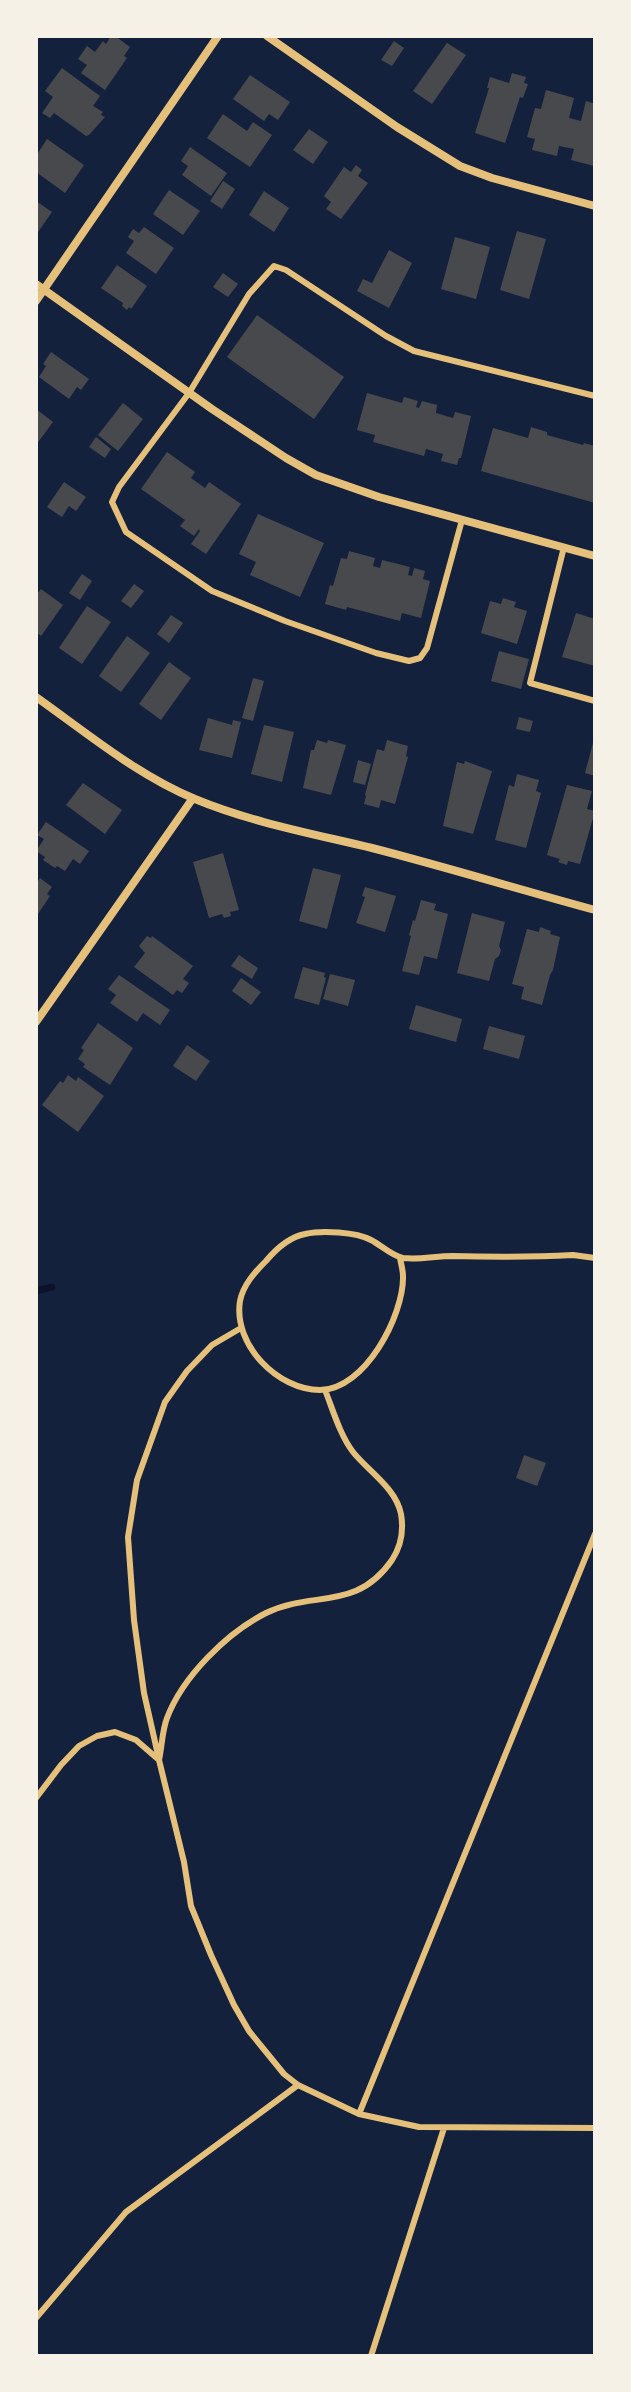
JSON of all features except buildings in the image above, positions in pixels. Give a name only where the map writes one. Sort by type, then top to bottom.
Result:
[{"type":"street","points":[[36,301],[40,286],[218,36]]},
{"type":"street","points":[[267,36],[397,127],[460,166],[492,178],[595,206]]},
{"type":"street","points":[[40,286],[189,393],[316,475],[370,494],[595,556]]},
{"type":"street","points":[[36,697],[119,756],[193,798],[228,811],[595,910]]},
{"type":"street","points":[[36,1022],[193,798]]},
{"type":"lane","points":[[462,520],[427,648],[420,658],[409,661],[376,653],[285,621],[212,591],[126,532],[112,502],[119,487],[189,393],[249,294],[274,266],[286,270],[414,351],[595,396]]},
{"type":"lane","points":[[564,547],[530,683],[595,701]]},
{"type":"lane","points":[[400,1258],[403,1278],[398,1303],[379,1348],[367,1366],[348,1382],[325,1390],[305,1390],[275,1374],[259,1361],[241,1328],[240,1302],[246,1286],[269,1257],[286,1242],[306,1234],[344,1233],[369,1238],[400,1258],[573,1255],[595,1258]]},
{"type":"lane","points":[[241,1328],[212,1345],[187,1371],[165,1402],[137,1480],[128,1537],[134,1620],[144,1693],[184,1862],[191,1906],[211,1955],[249,2031],[284,2074],[298,2085],[359,2114],[419,2127],[595,2128]]},
{"type":"lane","points":[[159,1760],[167,1719],[186,1684],[231,1636],[268,1612],[339,1597],[367,1587],[383,1572],[400,1548],[400,1510],[391,1492],[351,1450],[325,1390]]},
{"type":"lane","points":[[359,2114],[595,1534]]},
{"type":"lane","points":[[36,1798],[79,1746],[97,1736],[115,1732],[136,1740],[159,1760]]},
{"type":"lane","points":[[36,2318],[126,2212],[298,2085]]},
{"type":"lane","points":[[371,2356],[444,2128]]},
{"type":"waterway","points":[[36,1291],[52,1287]]}]
